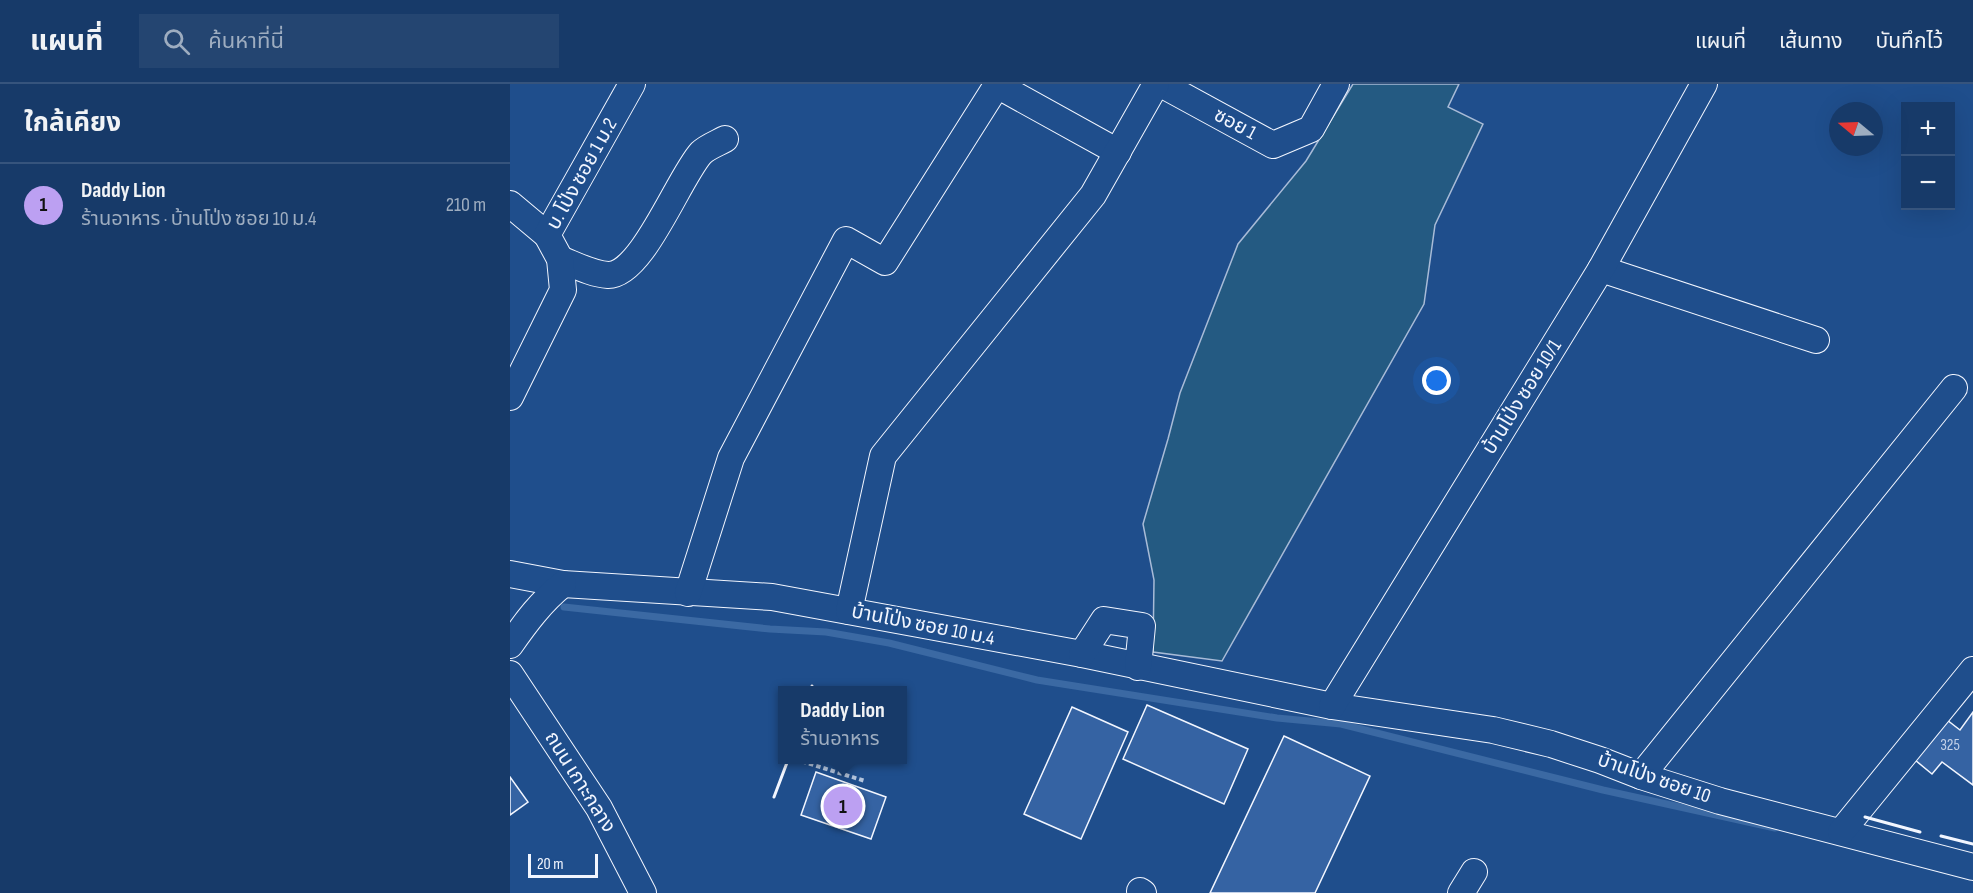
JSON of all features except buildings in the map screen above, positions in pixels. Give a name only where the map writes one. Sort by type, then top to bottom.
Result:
[{"type":"street","name":"บ. โป่ง ซอย 1 ม.2","points":[[510,397],[563,290],[560,259],[547,236],[632,84]]},
{"type":"street","points":[[849,611],[883,456],[1093,195],[1156,84]]},
{"type":"street","name":"ซอย 1","points":[[1161,84],[1273,145],[1311,129],[1336,84]]},
{"type":"street","name":"บ้านโป่ง ซอย 10/1","points":[[1332,706],[1601,269],[1704,84]]},
{"type":"street","points":[[688,593],[731,458],[846,240],[885,262],[997,85],[1118,152]]},
{"type":"street","points":[[560,259],[591,271],[610,275],[628,268],[652,236],[686,173],[703,151],[725,139]]},
{"type":"street","points":[[510,204],[547,236]]},
{"type":"street","points":[[1601,269],[1816,340]]},
{"type":"street","points":[[1641,776],[1954,387]]},
{"type":"street","name":"บ้านโป่ง ซอย 10 ม.4","points":[[510,574],[563,584],[772,597],[1082,654],[1332,706]]},
{"type":"street","points":[[510,645],[531,614],[563,584]]},
{"type":"street","points":[[1082,654],[1104,620],[1142,626],[1138,667]]},
{"type":"street","points":[[1841,832],[1973,670]]},
{"type":"street","name":"ถนน เกาะกลาง","points":[[510,674],[599,808],[638,889]]},
{"type":"street","name":"บ้านโป่ง ซอย 10","points":[[1332,706],[1492,730],[1551,744],[1720,801],[1973,867]]},
{"type":"path","points":[[811,764],[866,781]]},
{"type":"shaded area","points":[[1353,84],[1459,84],[1448,107],[1483,124],[1435,225],[1424,304],[1222,661],[1153,652],[1154,580],[1143,524],[1180,393],[1238,244],[1306,161]]},
{"type":"waterway","points":[[564,607],[770,629],[826,632],[889,643],[1037,680],[1277,718],[1341,724],[1603,790],[1775,828]]},
{"type":"wall","points":[[774,797],[786,764]]},
{"type":"wall","points":[[1865,817],[1920,832]]},
{"type":"wall","points":[[1941,836],[1973,844]]},
{"type":"place","name":"Daddy Lion","points":[[843,806]]}]
